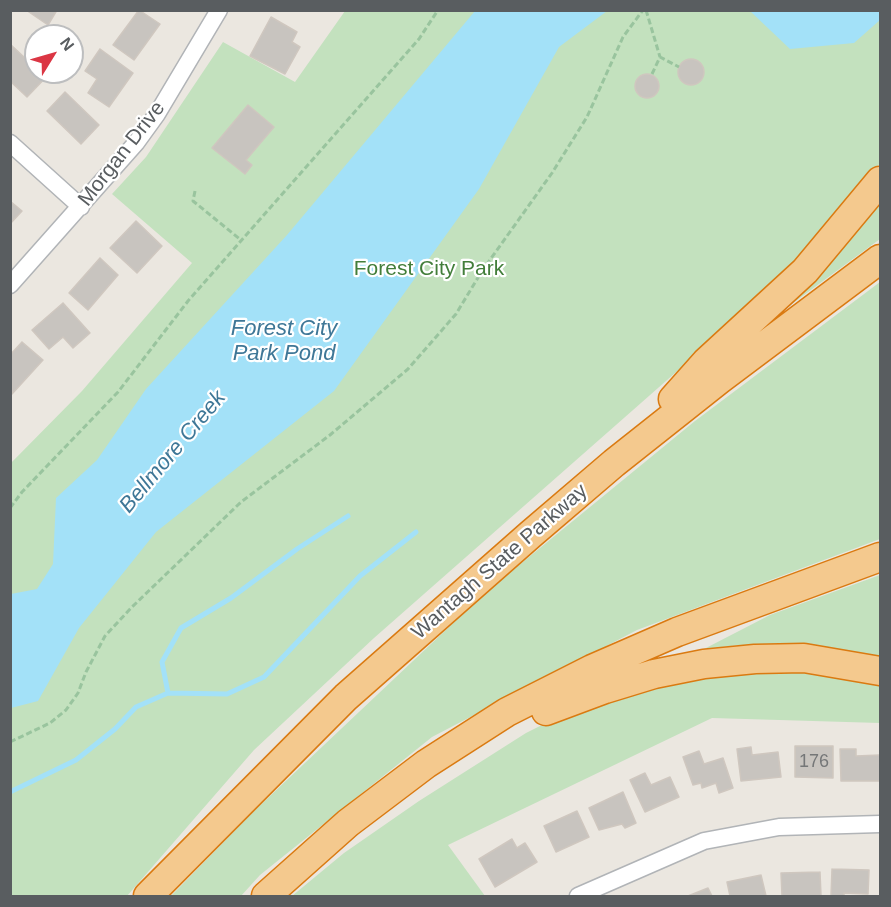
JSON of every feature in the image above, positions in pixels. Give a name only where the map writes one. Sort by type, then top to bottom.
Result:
[{"type":"highway","points":[[614,463],[706,362],[805,271],[880,181]]},
{"type":"highway","name":"Wantagh State Parkway","points":[[148,897],[233,808],[346,697],[614,463],[720,379],[880,259]]},
{"type":"highway","points":[[266,897],[348,823],[426,764],[507,712],[592,669],[678,632],[880,557]]},
{"type":"highway","points":[[426,764],[515,723],[586,695],[654,674],[694,666],[755,659],[804,658],[880,671]]},
{"type":"street","name":"Morgan Drive","points":[[10,285],[81,207],[152,121],[219,10]]},
{"type":"street","points":[[10,143],[81,207]]},
{"type":"street","points":[[578,897],[705,841],[779,827],[880,824]]},
{"type":"path","points":[[10,508],[22,492],[118,392],[188,301],[403,57],[438,10]]},
{"type":"path","points":[[645,10],[660,57],[679,68]]},
{"type":"path","points":[[10,742],[50,723],[66,710],[78,693],[105,636],[131,608],[241,502],[330,435],[408,369],[456,314],[482,271],[552,172],[587,117],[623,37],[645,10]]},
{"type":"path","points":[[652,74],[660,57]]},
{"type":"path","points":[[195,190],[193,201],[241,240]]},
{"type":"green space","name":"Forest City Park","points":[[345,11],[880,11],[880,163],[838,219],[758,300],[374,638],[254,750],[127,896],[11,896],[10,464],[82,391],[192,263],[112,194],[146,157],[223,42],[295,82]]},
{"type":"green space","points":[[880,198],[880,239],[743,340]]},
{"type":"green space","points":[[880,282],[880,539],[637,630],[432,737],[260,875],[241,896],[171,896],[252,813],[485,593],[695,421]]},
{"type":"green space","points":[[880,575],[880,660],[819,649],[740,645],[704,649],[770,615]]},
{"type":"green space","points":[[805,667],[880,680],[880,723],[712,718],[448,845],[485,896],[292,896],[344,853],[419,801],[526,733],[580,706],[666,676]]},
{"type":"water","name":"Forest City Park Pond","points":[[475,11],[607,11],[559,47],[479,189],[334,391],[156,532],[79,628],[38,701],[11,708],[11,594],[37,589],[53,564],[56,498],[97,460],[146,389],[287,235]]},
{"type":"water","points":[[750,11],[880,11],[880,20],[854,43],[790,49]]},
{"type":"building","points":[[26,10],[57,10],[47,24]]},
{"type":"building","points":[[139,10],[160,24],[134,60],[113,45]]},
{"type":"building","points":[[271,17],[297,32],[292,42],[300,47],[285,74],[250,56]]},
{"type":"building","points":[[10,44],[24,57],[24,84],[39,84],[27,97],[10,81]]},
{"type":"building","points":[[100,49],[133,73],[109,107],[88,93],[97,79],[85,71]]},
{"type":"building","points":[[691,59],[700,63],[704,72],[700,81],[691,85],[682,81],[678,72],[682,63]]},
{"type":"building","points":[[642,74],[652,74],[659,81],[659,91],[652,98],[642,98],[635,91],[635,81]]},
{"type":"building","points":[[65,92],[99,125],[81,144],[47,111]]},
{"type":"building","points":[[248,105],[274,127],[246,160],[252,165],[245,174],[212,148]]},
{"type":"building","points":[[10,201],[22,211],[10,224]]},
{"type":"building","points":[[136,221],[162,246],[137,273],[110,248]]},
{"type":"building","points":[[100,258],[118,275],[88,310],[69,293]]},
{"type":"building","points":[[63,303],[90,333],[73,348],[63,337],[49,349],[32,330]]},
{"type":"building","points":[[22,342],[43,360],[12,394],[10,355]]},
{"type":"building","points":[[795,746],[833,746],[833,778],[795,777]]},
{"type":"building","points":[[751,747],[752,755],[778,752],[781,777],[741,781],[737,749]]},
{"type":"building","points":[[840,749],[856,749],[856,756],[880,755],[880,781],[841,781]]},
{"type":"building","points":[[699,751],[704,764],[723,758],[733,788],[719,793],[716,783],[702,788],[701,783],[693,785],[683,757]]},
{"type":"building","points":[[645,773],[651,785],[670,777],[679,797],[645,812],[630,780]]},
{"type":"building","points":[[623,792],[636,823],[625,828],[622,824],[599,830],[589,808]]},
{"type":"building","points":[[577,811],[589,837],[556,852],[544,826]]},
{"type":"building","points":[[512,839],[517,848],[525,843],[537,862],[495,887],[479,859]]},
{"type":"building","points":[[832,869],[869,870],[868,894],[844,893],[844,896],[831,896]]},
{"type":"building","points":[[820,872],[821,896],[782,896],[781,873]]},
{"type":"building","points":[[761,875],[766,896],[730,896],[727,882]]},
{"type":"building","points":[[708,888],[712,896],[688,896]]},
{"type":"waterway","points":[[168,693],[162,662],[181,628],[231,598],[297,549],[348,516]]},
{"type":"waterway","points":[[10,792],[76,760],[115,729],[136,707],[168,693],[227,694],[264,677],[360,576],[416,532]]},
{"type":"water label","name":"Bellmore Creek","points":[[173,452]]}]
